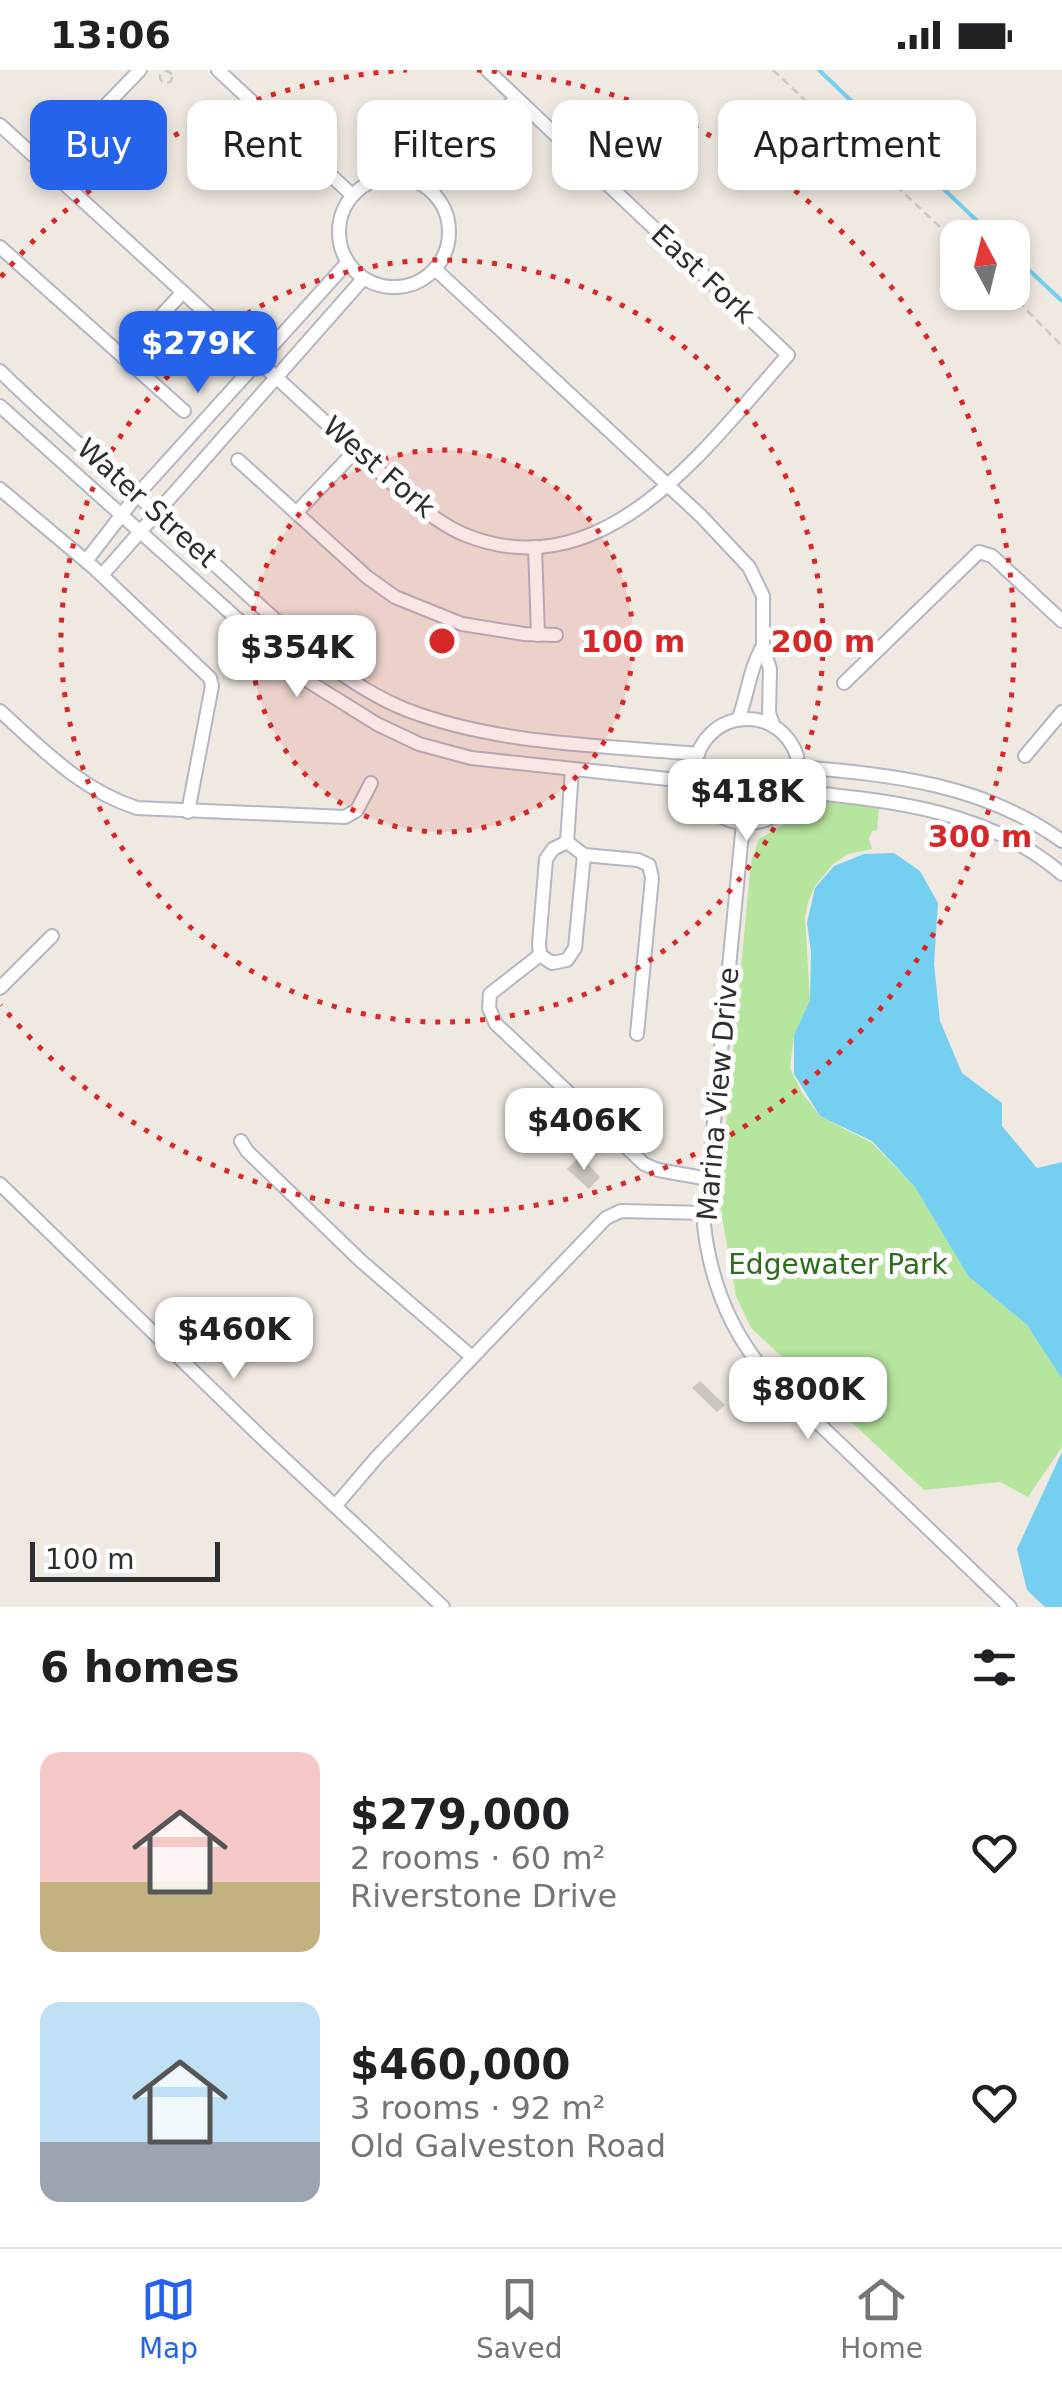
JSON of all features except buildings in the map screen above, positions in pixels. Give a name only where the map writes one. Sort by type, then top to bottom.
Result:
[{"type":"street","points":[[111,100],[140,70]]},
{"type":"street","points":[[218,70],[352,195]]},
{"type":"street","name":"East Fork","points":[[488,70],[788,355]]},
{"type":"street","points":[[431,191],[516,98]]},
{"type":"street","name":"West Fork","points":[[0,126],[30,153]]},
{"type":"street","points":[[382,178],[416,182],[431,191],[442,205],[449,238],[445,255],[435,270],[424,279],[396,288],[363,279],[347,263],[340,246],[342,210],[352,195],[382,178]]},
{"type":"street","name":"West Fork","points":[[71,190],[406,496],[462,533],[495,544],[535,547],[568,542],[606,530],[643,508],[788,355]]},
{"type":"street","points":[[0,246],[184,412]]},
{"type":"street","points":[[86,561],[138,495],[347,263]]},
{"type":"street","points":[[435,270],[667,484],[749,567],[763,596],[763,646],[770,670],[768,713],[774,727]]},
{"type":"street","points":[[102,576],[363,279]]},
{"type":"street","points":[[124,357],[183,292]]},
{"type":"street","name":"Water Street","points":[[0,372],[296,636],[372,692],[448,724],[509,737],[698,754]]},
{"type":"street","name":"Water Street","points":[[0,406],[302,678],[338,702],[420,744],[470,758],[696,782]]},
{"type":"street","points":[[297,512],[356,450]]},
{"type":"street","points":[[238,460],[367,577],[395,597],[462,624],[556,634]]},
{"type":"street","points":[[0,488],[86,561],[210,678],[212,686],[188,812]]},
{"type":"street","points":[[535,547],[538,634]]},
{"type":"street","points":[[844,682],[979,552],[992,556],[1062,621]]},
{"type":"street","points":[[738,720],[748,696],[752,664],[763,646]]},
{"type":"street","points":[[0,711],[85,784],[136,808],[345,817],[357,810],[371,783]]},
{"type":"street","points":[[1025,756],[1062,712]]},
{"type":"street","points":[[738,720],[757,720],[774,727],[787,737],[796,752],[796,791],[775,815],[760,822],[730,820],[708,806],[696,782],[698,754],[714,732],[738,720]]},
{"type":"street","points":[[567,742],[567,842]]},
{"type":"street","points":[[799,768],[881,774],[957,788],[998,804],[1062,841]]},
{"type":"street","points":[[796,791],[889,800],[976,822],[1013,839],[1062,874]]},
{"type":"street","name":"Marina View Drive","points":[[743,823],[706,1213],[706,1242],[716,1284],[748,1351],[765,1372],[1010,1607]]},
{"type":"street","points":[[567,842],[584,855],[638,860],[649,865],[652,878],[637,1034]]},
{"type":"street","points":[[567,842],[553,850],[546,860],[540,955],[490,994],[489,1008],[496,1024],[644,1164],[709,1179]]},
{"type":"street","points":[[540,955],[552,962],[566,960],[575,948],[584,855]]},
{"type":"street","points":[[0,988],[52,936]]},
{"type":"street","points":[[241,1141],[246,1151],[347,1247],[472,1357]]},
{"type":"street","points":[[0,1184],[443,1607]]},
{"type":"street","points":[[336,1505],[606,1218],[621,1211],[706,1213]]},
{"type":"path","points":[[774,70],[940,227]]},
{"type":"path","points":[[1026,310],[1062,346]]},
{"type":"green space","name":"Edgewater Park","points":[[815,801],[879,806],[877,830],[872,831],[869,839],[872,849],[848,854],[833,864],[808,902],[805,917],[810,1000],[794,1035],[790,1068],[802,1093],[820,1116],[872,1143],[915,1187],[968,1276],[1027,1325],[1062,1379],[1062,1447],[1028,1497],[1000,1482],[924,1490],[751,1328],[736,1296],[719,1200],[751,862],[759,839]]},
{"type":"water","points":[[894,853],[920,871],[938,903],[934,964],[940,1021],[962,1073],[1002,1103],[1002,1126],[1037,1168],[1062,1162],[1062,1379],[1027,1325],[968,1276],[915,1187],[872,1141],[820,1116],[794,1074],[794,1035],[810,1000],[807,923],[815,888],[834,866],[864,854]]},
{"type":"water","points":[[1062,1452],[1062,1607],[1045,1607],[1027,1590],[1017,1549]]},
{"type":"waterway","points":[[819,70],[976,220]]},
{"type":"waterway","points":[[1030,271],[1062,301]]}]
